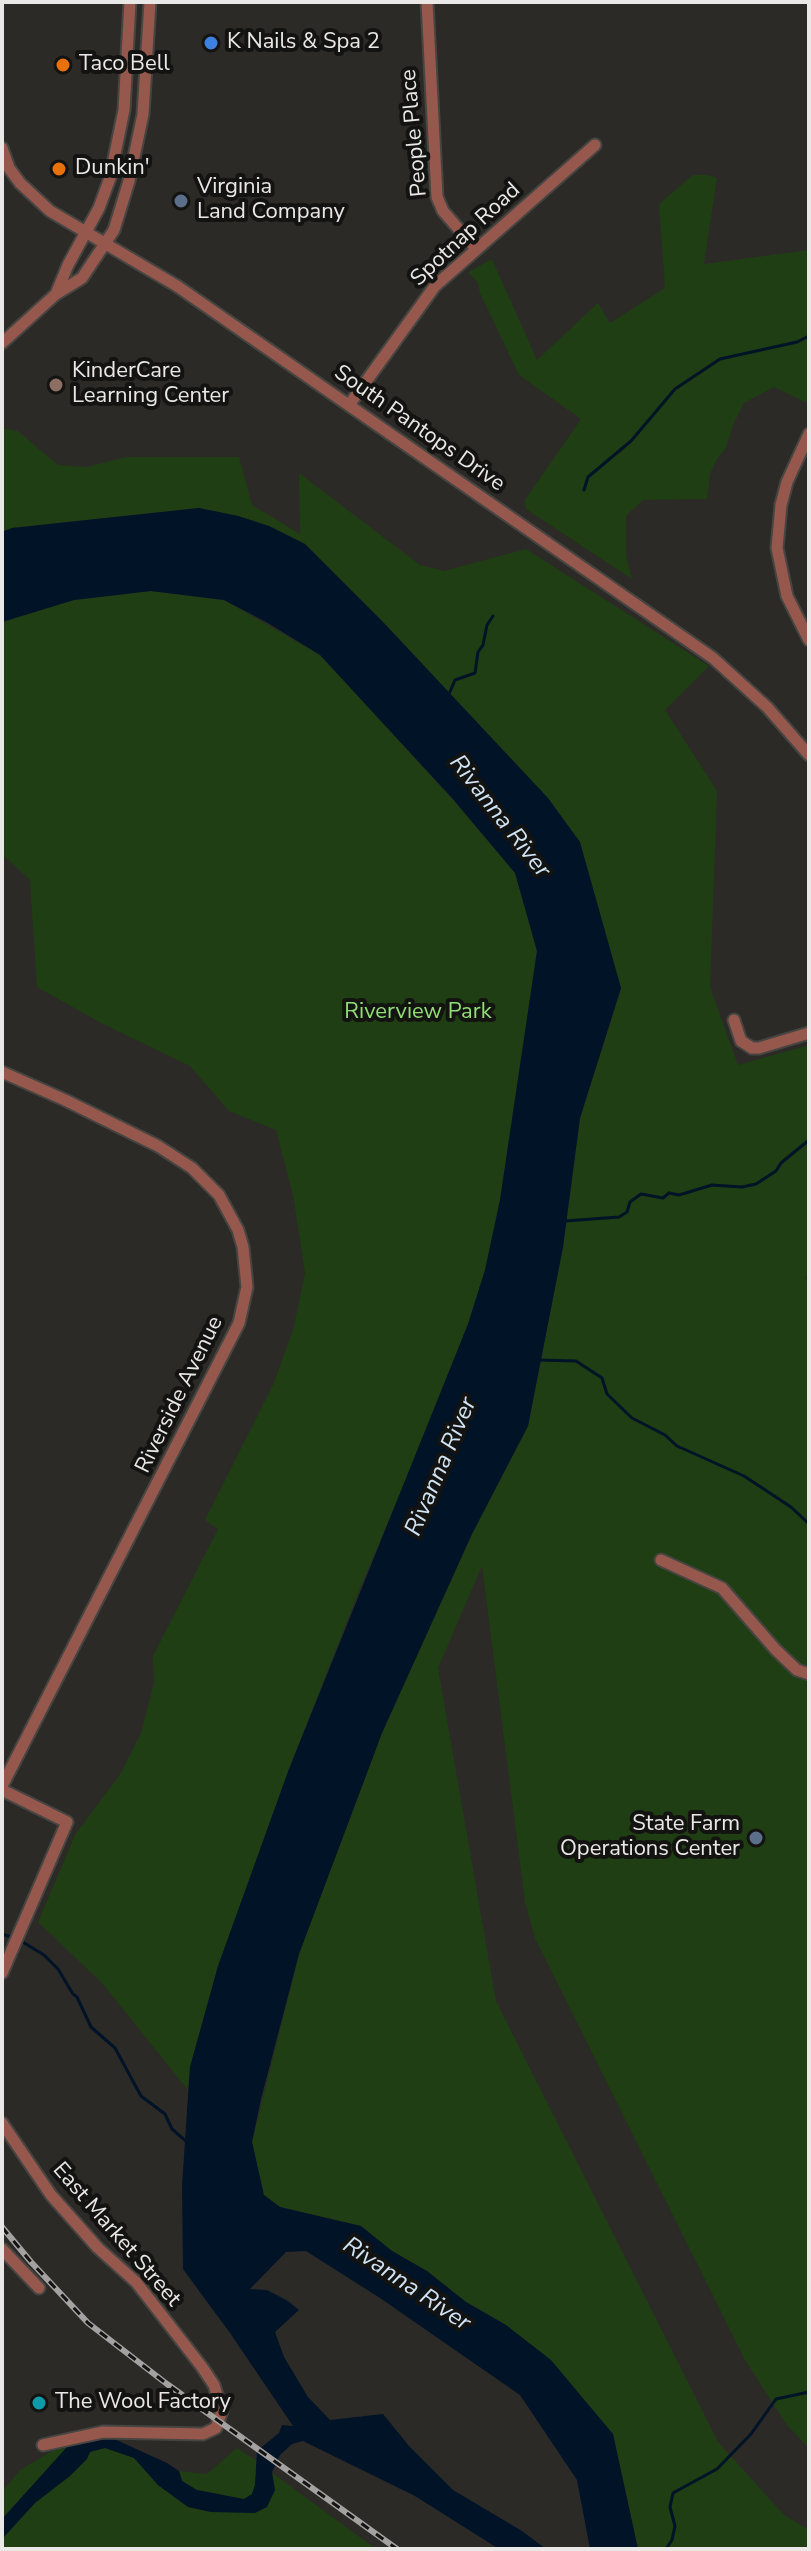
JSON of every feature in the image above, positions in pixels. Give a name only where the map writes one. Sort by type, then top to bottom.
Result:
[{"type":"street","points":[[56,294],[110,178],[127,88],[130,2]]},
{"type":"street","points":[[2,343],[56,294],[82,278],[114,230],[129,181],[143,114],[150,2]]},
{"type":"street","name":"People Place","points":[[427,2],[437,197],[443,211],[476,249]]},
{"type":"street","name":"Spotnap Road","points":[[349,405],[424,299],[595,145]]},
{"type":"street","name":"South Pantops Drive","points":[[2,148],[9,168],[34,198],[50,211],[177,286],[713,658],[767,707],[809,755]]},
{"type":"street","points":[[809,434],[787,482],[779,515],[777,548],[787,596],[809,640]]},
{"type":"street","points":[[734,1020],[741,1041],[752,1048],[809,1033]]},
{"type":"street","name":"Riverside Avenue","points":[[2,1072],[130,1132],[192,1168],[219,1195],[238,1230],[247,1269],[247,1287],[239,1323],[2,1788]]},
{"type":"street","points":[[661,1560],[722,1588],[776,1650],[797,1670],[809,1674]]},
{"type":"street","points":[[2,1788],[67,1822],[2,1973]]},
{"type":"street","name":"East Market Street","points":[[2,2123],[51,2195],[98,2248],[136,2282],[202,2367],[214,2385],[222,2411],[216,2428],[203,2434],[103,2432],[43,2445]]},
{"type":"street","points":[[2,2249],[39,2288]]},
{"type":"green space","points":[[693,175],[717,178],[704,264],[809,250],[809,404],[774,387],[744,403],[726,448],[710,474],[707,499],[643,500],[626,516],[626,555],[632,579],[526,509],[525,500],[581,419],[519,375],[478,283],[468,272],[492,259],[537,360],[598,303],[610,323],[665,288],[659,204]]},
{"type":"green space","points":[[2,428],[18,431],[58,465],[86,467],[126,457],[239,457],[252,505],[300,534],[299,473],[420,565],[444,571],[526,549],[709,666],[665,710],[717,791],[710,987],[738,1065],[809,1045],[809,1275],[805,1277],[809,1285],[809,2449],[787,2425],[745,2360],[535,1938],[525,1902],[482,1566],[438,1668],[496,2001],[718,2442],[784,2515],[809,2530],[809,2549],[638,2549],[613,2434],[506,2325],[466,2302],[361,2226],[280,2207],[263,2195],[252,2142],[299,1954],[382,1733],[472,1534],[528,1426],[563,1247],[580,1118],[621,989],[547,798],[383,622],[305,544],[269,526],[199,508],[12,528],[2,532]]},
{"type":"green space","name":"Riverview Park","points":[[151,591],[224,600],[320,655],[453,800],[515,873],[537,951],[500,1200],[485,1270],[432,1418],[360,1588],[289,1769],[218,1966],[190,2067],[188,2090],[102,1983],[38,1922],[75,1835],[121,1773],[141,1733],[154,1683],[153,1656],[218,1529],[205,1520],[273,1385],[293,1330],[305,1273],[293,1195],[276,1130],[229,1111],[190,1066],[103,1024],[37,987],[30,880],[2,854],[2,622],[74,600]]},
{"type":"green space","points":[[67,2447],[2,2519],[2,2492],[20,2470],[52,2451]]},
{"type":"green space","points":[[105,2448],[134,2458],[158,2485],[188,2507],[211,2512],[275,2490],[271,2472],[376,2549],[2,2549],[2,2539],[35,2503],[89,2452]]},
{"type":"green space","points":[[237,2448],[257,2461],[252,2494],[244,2499],[197,2490],[182,2481],[179,2471],[207,2474]]},
{"type":"water","name":"Rivanna River","points":[[199,508],[269,526],[305,544],[383,622],[548,798],[580,842],[621,988],[580,1118],[563,1247],[528,1426],[472,1534],[382,1733],[299,1954],[252,2142],[264,2195],[280,2207],[361,2226],[466,2302],[506,2325],[551,2360],[613,2434],[638,2549],[590,2549],[577,2480],[520,2395],[306,2251],[286,2252],[250,2289],[267,2290],[299,2310],[275,2332],[284,2357],[308,2397],[330,2420],[383,2414],[409,2446],[453,2490],[546,2549],[499,2549],[415,2496],[303,2441],[292,2444],[280,2455],[272,2472],[275,2490],[267,2507],[255,2513],[211,2512],[188,2507],[158,2485],[134,2458],[105,2448],[90,2452],[70,2476],[35,2503],[2,2539],[2,2519],[67,2447],[112,2438],[167,2463],[179,2471],[182,2481],[197,2490],[244,2499],[252,2494],[255,2485],[257,2451],[279,2433],[282,2425],[293,2426],[183,2269],[182,2186],[190,2067],[218,1966],[289,1769],[468,1324],[485,1270],[500,1200],[537,951],[515,873],[453,799],[320,655],[268,623],[224,600],[151,591],[74,600],[2,622],[2,532],[12,528]]},
{"type":"waterway","points":[[584,490],[588,477],[631,441],[675,389],[720,359],[797,342],[809,336]]},
{"type":"waterway","points":[[449,694],[455,680],[475,673],[478,652],[493,616]]},
{"type":"waterway","points":[[565,1221],[619,1217],[627,1212],[630,1202],[641,1194],[663,1198],[669,1193],[679,1195],[712,1185],[742,1187],[756,1184],[776,1171],[781,1163],[809,1140]]},
{"type":"waterway","points":[[538,1360],[576,1361],[602,1378],[607,1394],[632,1418],[665,1435],[677,1446],[744,1476],[791,1507],[809,1524]]},
{"type":"waterway","points":[[2,1934],[14,1938]]},
{"type":"waterway","points":[[21,1941],[44,1955],[58,1969],[77,1997],[91,2027],[115,2048],[141,2096],[165,2114],[172,2129],[187,2142]]},
{"type":"waterway","points":[[666,2549],[675,2526],[670,2507],[673,2493],[717,2469],[751,2434],[776,2399],[809,2392]]},
{"type":"railway","points":[[2,2227],[88,2323],[167,2384],[397,2549]]},
{"type":"place","name":"K Nails & Spa 2","points":[[211,43]]},
{"type":"place","name":"Taco Bell","points":[[63,65]]},
{"type":"place","name":"Dunkin'","points":[[59,169]]},
{"type":"place","name":"Virginia Land Company","points":[[181,201]]},
{"type":"place","name":"KinderCare Learning Center","points":[[56,385]]},
{"type":"place","name":"State Farm Operations Center","points":[[756,1838]]},
{"type":"place","name":"The Wool Factory","points":[[39,2403]]}]
